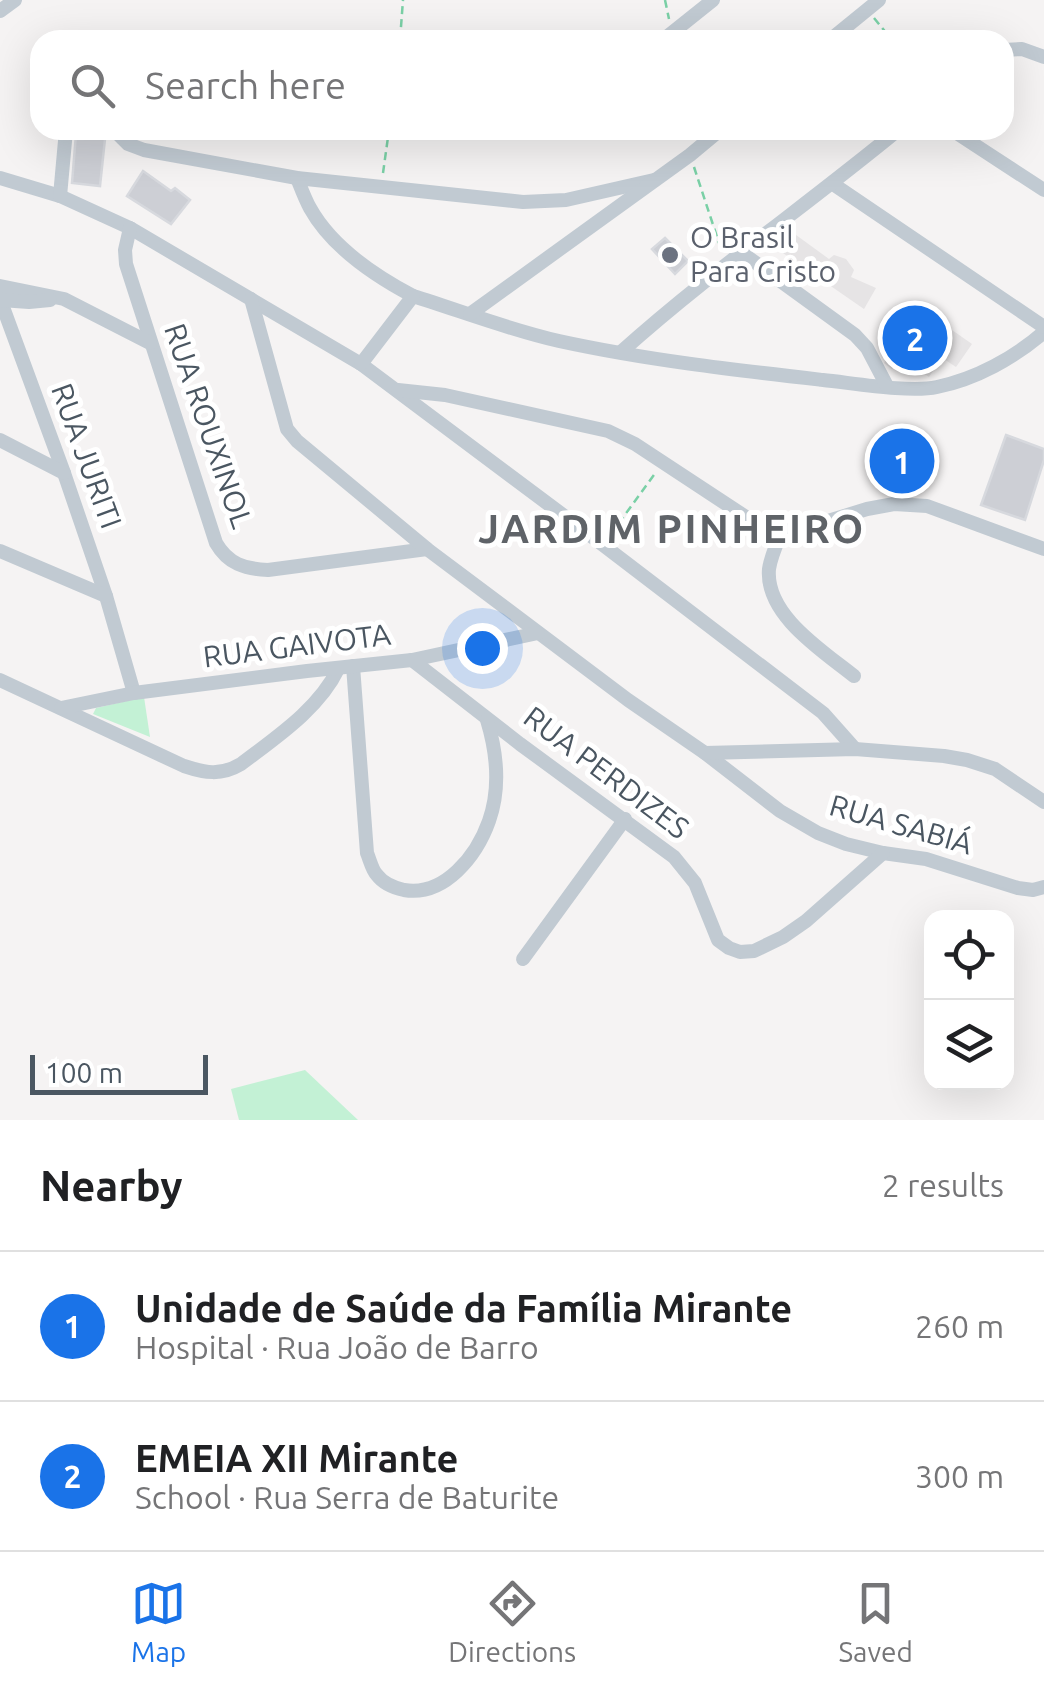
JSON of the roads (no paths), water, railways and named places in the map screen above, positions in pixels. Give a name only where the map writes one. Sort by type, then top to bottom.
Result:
[{"type":"street","points":[[0,11],[14,0]]},
{"type":"street","points":[[674,30],[712,0]]},
{"type":"street","points":[[842,30],[878,0]]},
{"type":"street","points":[[1014,49],[1044,56]]},
{"type":"street","points":[[60,196],[65,140]]},
{"type":"street","points":[[124,140],[136,148],[297,178],[523,202],[590,196],[654,180]]},
{"type":"street","points":[[470,314],[708,140]]},
{"type":"street","points":[[621,352],[666,312],[886,140]]},
{"type":"street","points":[[967,140],[1044,190]]},
{"type":"street","points":[[0,178],[60,196],[130,228],[360,364],[823,713],[855,749]]},
{"type":"street","points":[[297,178],[310,210],[326,230],[367,267],[413,296],[558,340],[710,368],[932,389],[961,381],[1004,360],[1044,330],[833,184]]},
{"type":"street","name":"RUA ROUXINOL","points":[[130,228],[126,264],[222,554],[242,566],[268,570],[427,549]]},
{"type":"street","points":[[742,253],[855,334],[887,386]]},
{"type":"street","points":[[0,286],[64,298],[150,344]]},
{"type":"street","points":[[360,364],[413,296]]},
{"type":"street","name":"RUA JURITI","points":[[64,298],[0,300],[106,596],[134,693]]},
{"type":"street","name":"RUA SABIÁ","points":[[251,299],[288,428],[304,449],[427,549],[628,700],[780,811],[818,833],[846,844],[926,859],[1018,888],[1044,887]]},
{"type":"street","points":[[398,390],[445,395],[608,431],[635,444],[752,521],[782,531],[894,504],[927,506],[1044,549]]},
{"type":"street","points":[[0,440],[64,473]]},
{"type":"street","points":[[782,531],[770,564],[772,594],[808,640],[854,676]]},
{"type":"street","points":[[0,552],[106,596]]},
{"type":"street","name":"RUA GAIVOTA","points":[[62,708],[134,693],[412,660],[538,632]]},
{"type":"street","name":"RUA PERDIZES","points":[[412,660],[674,856],[695,883],[718,940],[729,948],[754,952],[783,937],[884,853]]},
{"type":"street","points":[[0,680],[184,766],[216,773],[230,771],[240,764],[305,711],[345,668]]},
{"type":"street","points":[[345,668],[367,854],[376,874],[394,888],[428,889],[445,880],[472,854],[489,822],[497,765],[486,718]]},
{"type":"street","points":[[497,765],[520,744]]},
{"type":"street","points":[[705,753],[855,749],[944,756],[996,770],[1044,802]]},
{"type":"street","points":[[523,959],[625,820]]},
{"type":"place","name":"O Brasil Para Cristo","points":[[670,255]]},
{"type":"place","name":"EMEIA XII Mirante","points":[[915,338]]},
{"type":"place","name":"Unidade de Saúde da Família Mirante","points":[[902,461]]},
{"type":"district","name":"JARDIM PINHEIRO","points":[[672,529]]}]
